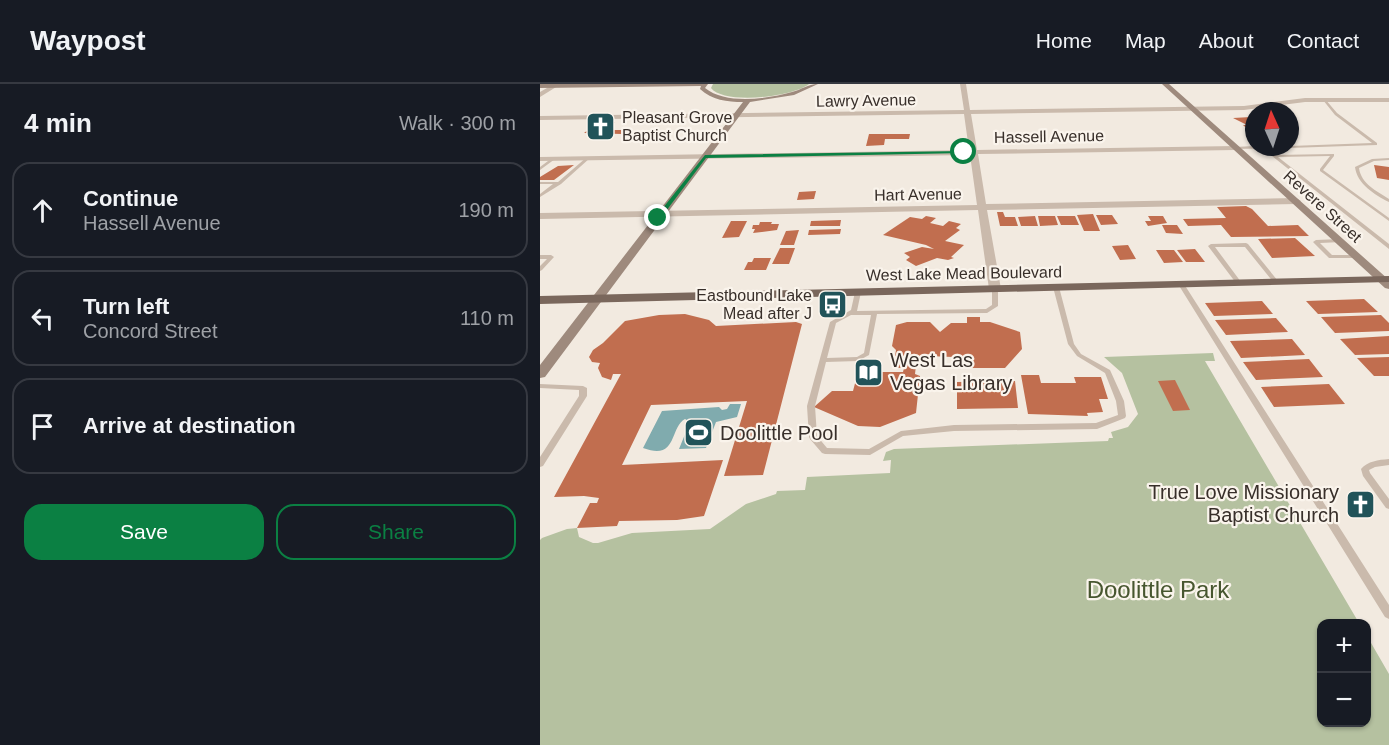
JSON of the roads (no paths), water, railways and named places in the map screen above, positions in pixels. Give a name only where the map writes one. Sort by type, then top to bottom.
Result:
[{"type":"main road","name":"West Lake Mead Boulevard","points":[[540,300],[1238,282],[1386,281]]},
{"type":"street","points":[[540,86],[705,84],[702,88],[710,95],[748,100],[785,96],[801,92],[815,84]]},
{"type":"street","points":[[963,84],[995,289]]},
{"type":"street","name":"Revere Street","points":[[1165,84],[1356,257],[1386,281]]},
{"type":"street","points":[[540,95],[556,85]]},
{"type":"street","points":[[540,374],[748,100]]},
{"type":"street","name":"Lawry Avenue","points":[[540,118],[1244,108],[1325,100],[1389,100]]},
{"type":"street","name":"Hassell Avenue","points":[[540,159],[1235,148]]},
{"type":"street","name":"Hart Avenue","points":[[540,216],[1296,201]]},
{"type":"lane","points":[[1299,147],[1376,144],[1336,114],[1325,100]]},
{"type":"lane","points":[[1235,148],[1245,148]]},
{"type":"lane","points":[[1389,220],[1321,170],[1333,155],[1274,156],[1389,247]]},
{"type":"lane","points":[[540,196],[588,158]]},
{"type":"lane","points":[[540,169],[553,159]]},
{"type":"lane","points":[[1389,159],[1362,164],[1357,167],[1356,173],[1361,181],[1389,201]]},
{"type":"lane","points":[[540,183],[559,183]]},
{"type":"lane","points":[[1340,241],[1316,242],[1331,257],[1356,257]]},
{"type":"lane","points":[[1238,282],[1211,246],[1246,245],[1276,282]]},
{"type":"lane","points":[[540,257],[551,257],[540,269]]},
{"type":"lane","points":[[1181,284],[1389,614]]},
{"type":"lane","points":[[858,292],[854,311],[833,322],[811,406],[813,437],[825,451],[870,452],[901,434],[954,428],[1097,426],[1122,416],[1120,401],[1108,372],[1079,355],[1071,344],[1056,287]]},
{"type":"lane","points":[[849,313],[987,311],[994,306],[995,289]]},
{"type":"lane","points":[[824,360],[858,359],[867,354],[874,313]]},
{"type":"lane","points":[[540,386],[583,388],[583,396],[540,464]]},
{"type":"lane","points":[[1389,462],[1373,464],[1365,469],[1366,474],[1389,506]]},
{"type":"water","name":"Doolittle Pool","points":[[730,404],[741,404],[737,417],[716,422],[706,448],[679,449],[690,422],[685,419],[680,423],[667,447],[654,451],[643,448],[662,411],[719,407],[722,410],[727,409]]},
{"type":"place","name":"Pleasant Grove Baptist Church","points":[[601,126]]},
{"type":"place","name":"Eastbound Lake Mead after J","points":[[833,304]]},
{"type":"place","name":"West Las Vegas Library","points":[[869,372]]},
{"type":"place","name":"Doolittle Pool","points":[[699,433]]},
{"type":"place","name":"True Love Missionary Baptist Church","points":[[1360,504]]},
{"type":"park label","name":"Doolittle Park","points":[[1158,590]]}]
